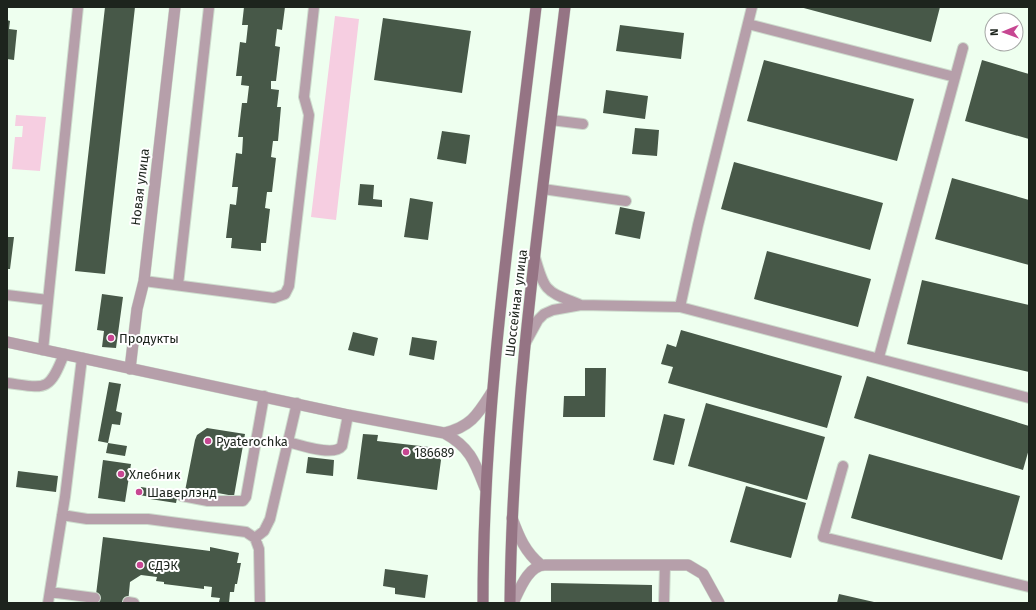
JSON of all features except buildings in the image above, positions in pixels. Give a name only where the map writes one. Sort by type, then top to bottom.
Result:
[{"type":"main road","name":"Шоссейная улица","points":[[483,603],[485,488],[492,392],[536,7]]},
{"type":"main road","name":"Шоссейная улица","points":[[510,603],[512,518],[520,397],[565,7]]},
{"type":"street","name":"Новая улица","points":[[130,369],[137,309],[144,281],[175,7]]},
{"type":"street","points":[[7,342],[348,415],[444,433],[456,439],[466,448],[474,460],[485,488]]},
{"type":"street","points":[[444,433],[467,425],[476,416],[492,392]]},
{"type":"street","points":[[512,518],[523,546],[532,558],[541,565]]},
{"type":"street","points":[[514,603],[522,584],[531,572],[541,565],[688,565],[703,574],[719,603]]},
{"type":"lane","points":[[43,350],[78,7]]},
{"type":"lane","points":[[178,285],[209,7]]},
{"type":"lane","points":[[144,281],[274,298],[285,294],[289,286],[309,115],[304,97],[314,7]]},
{"type":"lane","points":[[680,306],[698,225],[752,7]]},
{"type":"lane","points":[[748,24],[955,77]]},
{"type":"lane","points":[[879,357],[963,48]]},
{"type":"lane","points":[[551,120],[583,124]]},
{"type":"lane","points":[[543,189],[626,201]]},
{"type":"lane","points":[[535,257],[542,282],[547,288],[554,294],[581,305]]},
{"type":"lane","points":[[7,295],[48,300]]},
{"type":"lane","points":[[526,343],[538,320],[544,314],[552,310],[581,305],[680,306],[879,357],[1029,398]]},
{"type":"lane","points":[[7,383],[38,387],[48,384],[55,376],[64,354]]},
{"type":"lane","points":[[48,603],[62,515],[82,358]]},
{"type":"lane","points":[[182,496],[208,501],[243,501],[246,497],[264,396]]},
{"type":"lane","points":[[255,538],[264,531],[270,519],[297,403]]},
{"type":"lane","points":[[288,442],[334,452],[339,450],[342,446],[348,415]]},
{"type":"lane","points":[[843,466],[823,537],[1029,587]]},
{"type":"lane","points":[[62,515],[87,519],[148,519],[246,532],[255,538],[259,549],[260,603]]},
{"type":"lane","points":[[664,603],[665,565]]},
{"type":"lane","points":[[50,592],[95,598]]},
{"type":"shaded area","points":[[335,16],[359,19],[336,220],[311,217]]},
{"type":"shaded area","points":[[16,115],[46,117],[40,171],[12,169],[15,137],[22,137],[23,126],[15,126]]},
{"type":"place","name":"Продукты","points":[[111,338]]},
{"type":"place","name":"Pyaterochka","points":[[208,441]]},
{"type":"place","name":"186689","points":[[406,452]]},
{"type":"place","name":"Хлебник","points":[[121,474]]},
{"type":"place","name":"Шаверлэнд","points":[[139,492]]},
{"type":"place","name":"СДЭК","points":[[140,565]]}]
